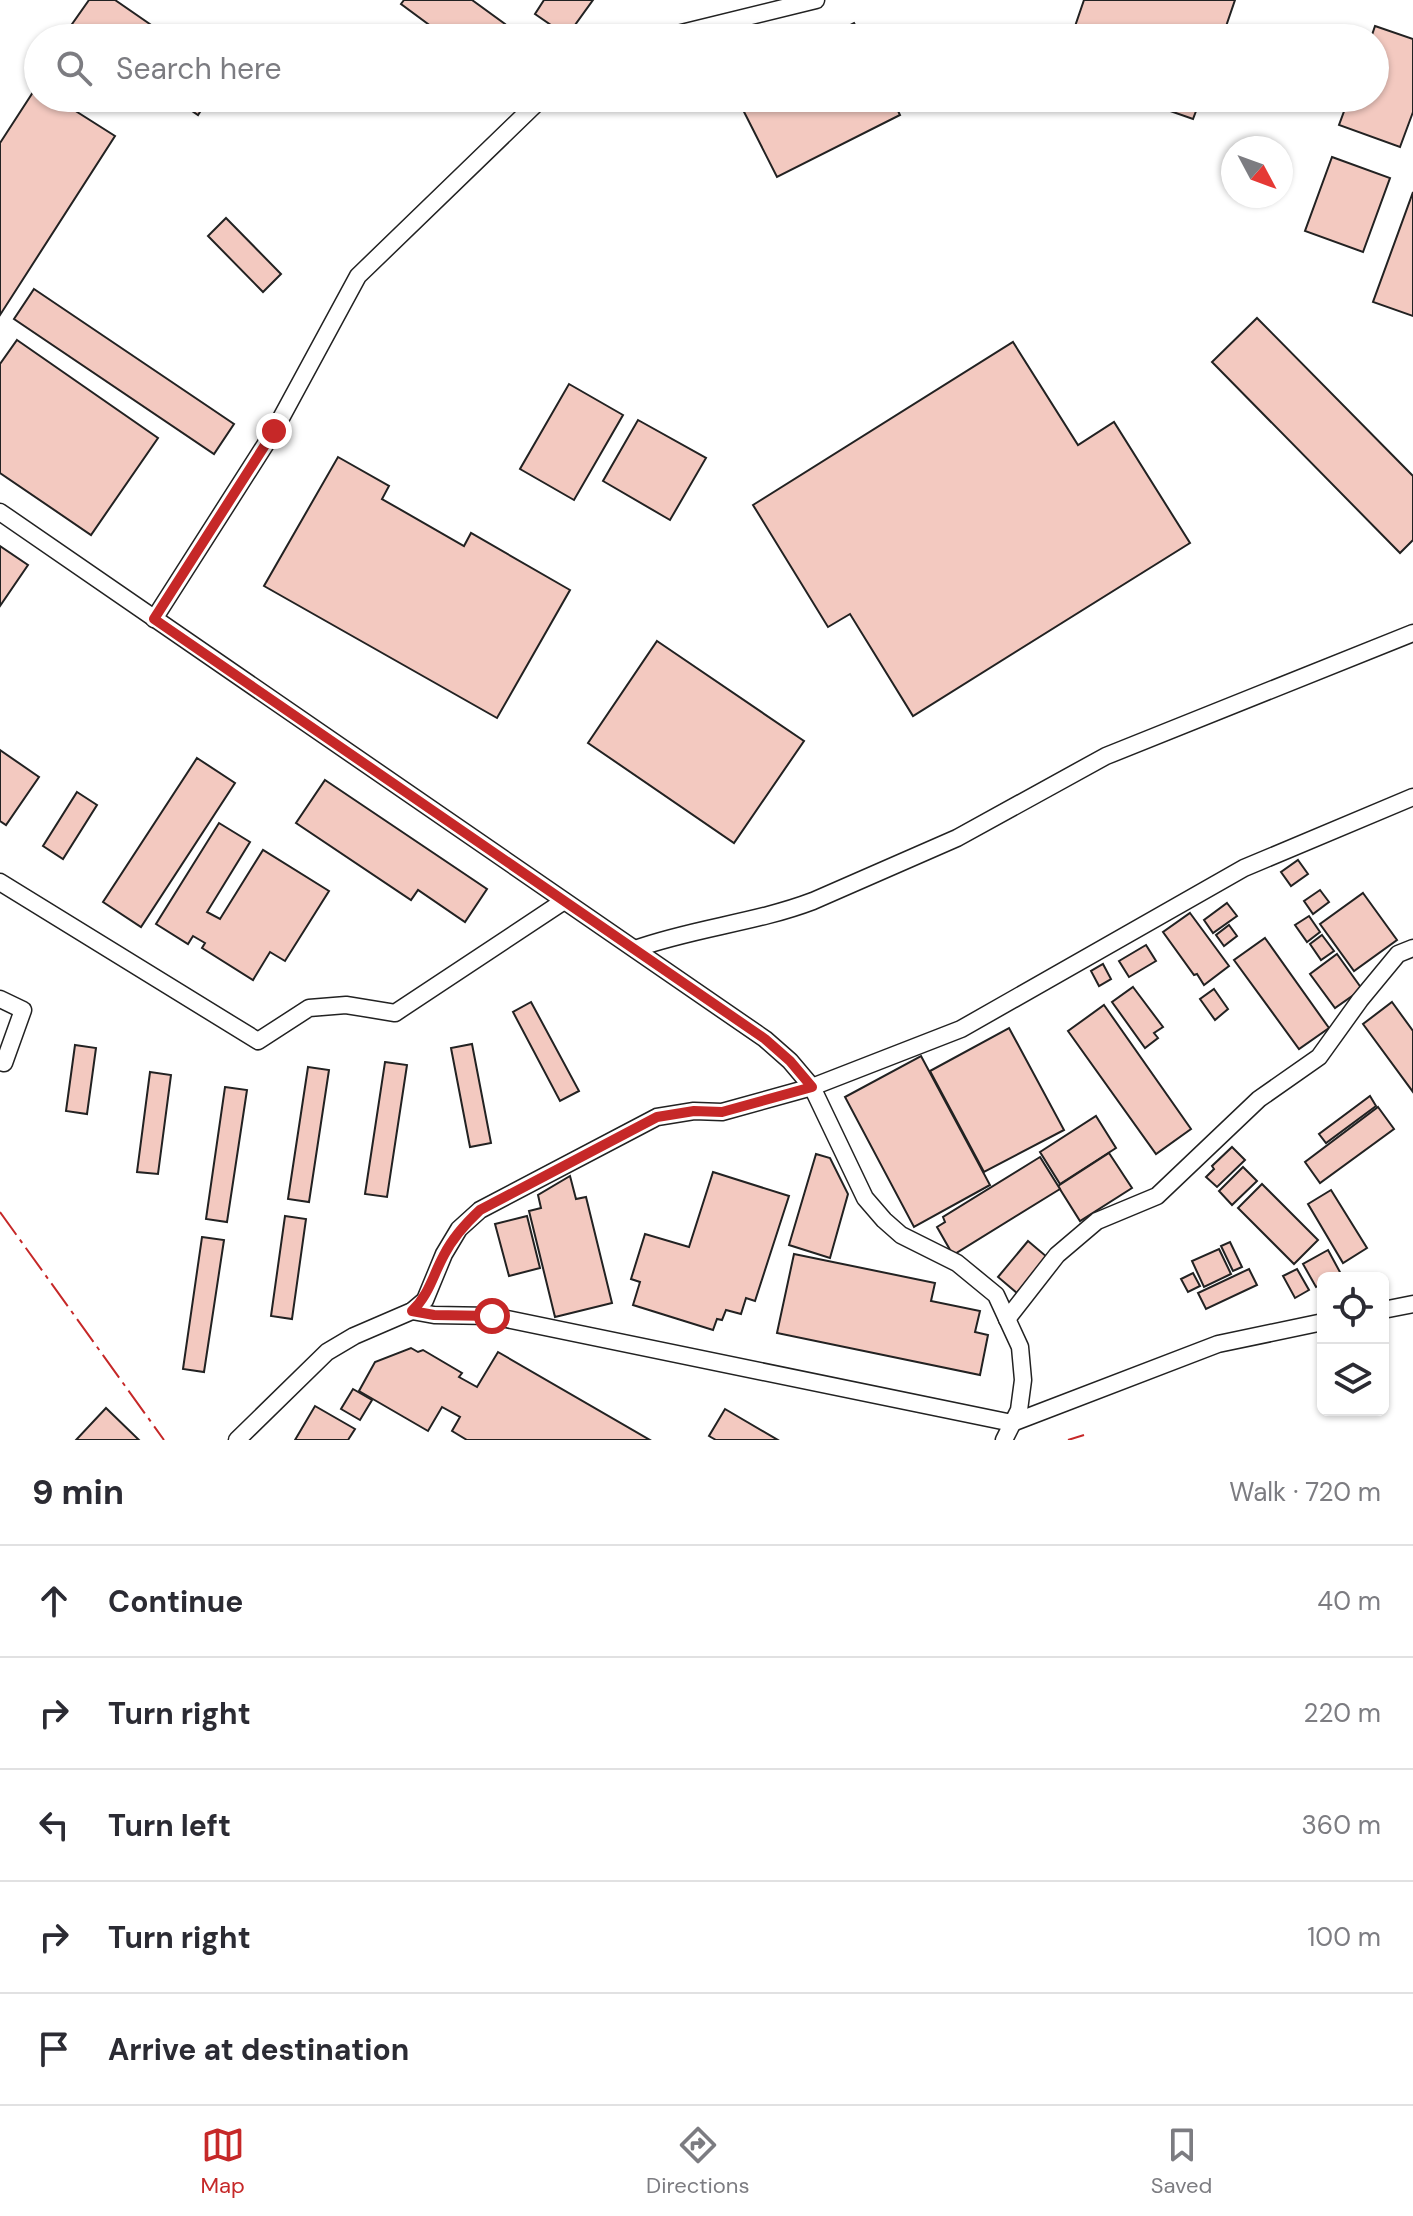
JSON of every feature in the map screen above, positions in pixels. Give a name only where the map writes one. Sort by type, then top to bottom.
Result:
[{"type":"street","points":[[718,24],[816,0]]},
{"type":"street","points":[[154,619],[274,431],[358,276],[528,112]]},
{"type":"street","points":[[0,512],[765,1039],[790,1061],[812,1087],[865,1198],[901,1235],[957,1263],[996,1295],[1020,1347],[1023,1380],[1019,1410],[1004,1440]]},
{"type":"street","points":[[635,949],[668,937],[791,909],[813,901],[957,838],[1106,756],[1413,633]]},
{"type":"street","points":[[237,1440],[327,1352],[354,1336],[412,1311],[425,1300],[444,1254],[459,1229],[480,1210],[657,1117],[694,1111],[722,1112],[812,1087],[961,1029],[1244,868],[1413,797]]},
{"type":"street","points":[[0,882],[258,1041],[309,1008],[346,1005],[395,1013],[564,901]]},
{"type":"street","points":[[1007,1319],[1057,1255],[1097,1221],[1157,1196],[1259,1099],[1319,1057],[1398,954],[1413,948]]},
{"type":"street","points":[[0,999],[23,1010],[4,1063],[0,1062]]},
{"type":"street","points":[[1389,1309],[1413,1304]]},
{"type":"street","points":[[412,1311],[434,1315],[492,1316],[1012,1423],[1218,1344],[1317,1323]]},
{"type":"building","points":[[89,0],[115,0],[150,24],[72,24]]},
{"type":"building","points":[[404,0],[472,0],[505,24],[428,24],[401,4]]},
{"type":"building","points":[[544,0],[593,0],[576,24],[550,24],[535,14]]},
{"type":"building","points":[[1084,0],[1235,0],[1227,24],[1076,24]]},
{"type":"building","points":[[1389,31],[1413,39],[1413,112],[1400,147],[1339,125],[1344,112],[1389,112]]},
{"type":"building","points":[[24,106],[24,112],[77,112],[115,136],[0,315],[0,143]]},
{"type":"building","points":[[744,112],[899,112],[900,115],[777,177]]},
{"type":"building","points":[[1173,112],[1196,112],[1193,119]]},
{"type":"building","points":[[1332,157],[1390,178],[1363,252],[1305,231]]},
{"type":"building","points":[[1413,192],[1413,316],[1373,302]]},
{"type":"building","points":[[226,218],[281,274],[263,292],[208,236]]},
{"type":"building","points":[[34,289],[234,424],[214,454],[14,319]]},
{"type":"building","points":[[1257,318],[1413,476],[1413,540],[1400,553],[1212,362]]},
{"type":"building","points":[[17,340],[158,438],[91,535],[0,473],[0,364]]},
{"type":"building","points":[[1013,342],[1078,445],[1114,422],[1190,543],[913,716],[850,614],[828,627],[753,505]]},
{"type":"building","points":[[569,384],[623,415],[574,500],[520,469]]},
{"type":"building","points":[[638,420],[706,458],[670,520],[603,481]]},
{"type":"building","points":[[338,457],[389,486],[382,499],[464,546],[471,533],[570,590],[497,718],[264,586]]},
{"type":"building","points":[[0,546],[28,565],[0,606]]},
{"type":"building","points":[[657,641],[804,741],[734,843],[588,743]]},
{"type":"building","points":[[0,750],[39,777],[6,825],[0,821]]},
{"type":"building","points":[[197,758],[235,783],[141,927],[103,902]]},
{"type":"building","points":[[325,780],[487,889],[465,922],[418,890],[411,900],[296,823]]},
{"type":"building","points":[[77,792],[97,805],[63,859],[43,846]]},
{"type":"building","points":[[219,823],[250,842],[207,912],[220,919],[263,850],[329,891],[285,961],[270,952],[253,980],[202,948],[205,943],[193,936],[188,944],[156,924]]},
{"type":"building","points":[[1298,860],[1308,874],[1291,886],[1281,872]]},
{"type":"building","points":[[1320,890],[1329,902],[1313,914],[1304,901]]},
{"type":"building","points":[[1363,893],[1397,940],[1354,971],[1320,924]]},
{"type":"building","points":[[1227,903],[1237,916],[1213,933],[1204,920]]},
{"type":"building","points":[[1190,913],[1229,966],[1204,985],[1163,932]]},
{"type":"building","points":[[1309,916],[1320,932],[1307,942],[1295,925]]},
{"type":"building","points":[[1229,925],[1237,936],[1224,946],[1216,935]]},
{"type":"building","points":[[1322,935],[1334,951],[1321,960],[1310,944]]},
{"type":"building","points":[[1265,938],[1329,1028],[1299,1049],[1234,960]]},
{"type":"building","points":[[1146,945],[1156,961],[1129,977],[1119,961]]},
{"type":"building","points":[[1337,954],[1362,989],[1335,1008],[1310,974]]},
{"type":"building","points":[[1103,964],[1111,979],[1099,986],[1091,971]]},
{"type":"building","points":[[1133,987],[1163,1027],[1154,1033],[1158,1038],[1145,1048],[1112,1002]]},
{"type":"building","points":[[1214,989],[1228,1009],[1215,1020],[1200,999]]},
{"type":"building","points":[[531,1002],[579,1091],[560,1101],[513,1012]]},
{"type":"building","points":[[1392,1002],[1413,1031],[1413,1092],[1363,1024]]},
{"type":"building","points":[[1104,1005],[1191,1129],[1156,1154],[1068,1031]]},
{"type":"building","points":[[1009,1028],[1064,1130],[984,1172],[930,1071]]},
{"type":"building","points":[[472,1044],[491,1143],[470,1147],[451,1048]]},
{"type":"building","points":[[75,1045],[96,1048],[87,1114],[66,1111]]},
{"type":"building","points":[[921,1056],[990,1185],[914,1227],[845,1097]]},
{"type":"building","points":[[385,1062],[407,1065],[387,1197],[365,1194]]},
{"type":"building","points":[[308,1067],[329,1070],[309,1202],[288,1199]]},
{"type":"building","points":[[150,1072],[171,1075],[158,1174],[137,1172]]},
{"type":"building","points":[[225,1087],[247,1090],[227,1222],[206,1219]]},
{"type":"building","points":[[1370,1096],[1376,1106],[1326,1143],[1319,1134]]},
{"type":"building","points":[[1378,1107],[1394,1129],[1320,1183],[1305,1162]]},
{"type":"building","points":[[1096,1116],[1116,1148],[1060,1184],[1040,1152]]},
{"type":"building","points":[[1232,1147],[1245,1160],[1217,1187],[1206,1177],[1214,1169],[1212,1166]]},
{"type":"building","points":[[1109,1153],[1132,1188],[1080,1221],[1058,1186]]},
{"type":"building","points":[[816,1154],[830,1158],[848,1194],[830,1258],[789,1245]]},
{"type":"building","points":[[1040,1157],[1060,1189],[953,1255],[937,1227],[945,1222],[943,1217]]},
{"type":"building","points":[[1243,1167],[1257,1181],[1232,1205],[1219,1191]]},
{"type":"building","points":[[713,1172],[789,1196],[755,1301],[746,1298],[741,1314],[726,1310],[722,1320],[717,1319],[713,1330],[633,1305],[640,1282],[631,1279],[645,1234],[689,1247]]},
{"type":"building","points":[[570,1176],[576,1199],[586,1197],[612,1303],[555,1317],[529,1211],[541,1208],[538,1195]]},
{"type":"building","points":[[1262,1184],[1318,1240],[1294,1264],[1238,1208]]},
{"type":"building","points":[[1331,1190],[1367,1248],[1343,1263],[1308,1204]]},
{"type":"building","points":[[285,1216],[306,1219],[292,1319],[271,1316]]},
{"type":"building","points":[[527,1216],[540,1268],[509,1276],[495,1224]]},
{"type":"building","points":[[202,1237],[224,1240],[204,1372],[183,1369]]},
{"type":"building","points":[[1028,1241],[1047,1257],[1017,1293],[998,1277]]},
{"type":"building","points":[[1230,1242],[1242,1267],[1233,1271],[1221,1246]]},
{"type":"building","points":[[1219,1249],[1231,1274],[1204,1287],[1192,1261]]},
{"type":"building","points":[[1328,1250],[1340,1272],[1317,1272],[1316,1287],[1303,1264]]},
{"type":"building","points":[[794,1254],[935,1283],[931,1301],[980,1311],[975,1332],[988,1335],[980,1375],[777,1333]]},
{"type":"building","points":[[1249,1269],[1257,1285],[1206,1309],[1198,1293]]},
{"type":"building","points":[[1297,1269],[1309,1290],[1295,1298],[1283,1276]]},
{"type":"building","points":[[1193,1273],[1200,1286],[1188,1292],[1181,1279]]},
{"type":"building","points":[[411,1348],[418,1352],[423,1350],[462,1373],[459,1377],[477,1387],[498,1352],[650,1440],[467,1440],[452,1431],[460,1417],[442,1407],[428,1431],[359,1391],[375,1362]]},
{"type":"building","points":[[353,1389],[372,1400],[360,1420],[341,1409]]},
{"type":"building","points":[[315,1406],[355,1429],[348,1440],[295,1440]]},
{"type":"building","points":[[106,1408],[139,1440],[76,1440]]},
{"type":"building","points":[[725,1409],[778,1440],[716,1440],[709,1436]]},
{"type":"power","points":[[0,1212],[164,1440]]},
{"type":"power","points":[[1068,1440],[1084,1435]]},
{"type":"route","points":[[274,431],[154,619],[765,1039],[790,1061],[812,1087],[722,1112],[694,1111],[657,1117],[480,1210],[459,1229],[444,1254],[425,1300],[412,1311],[434,1315],[492,1316]]}]
